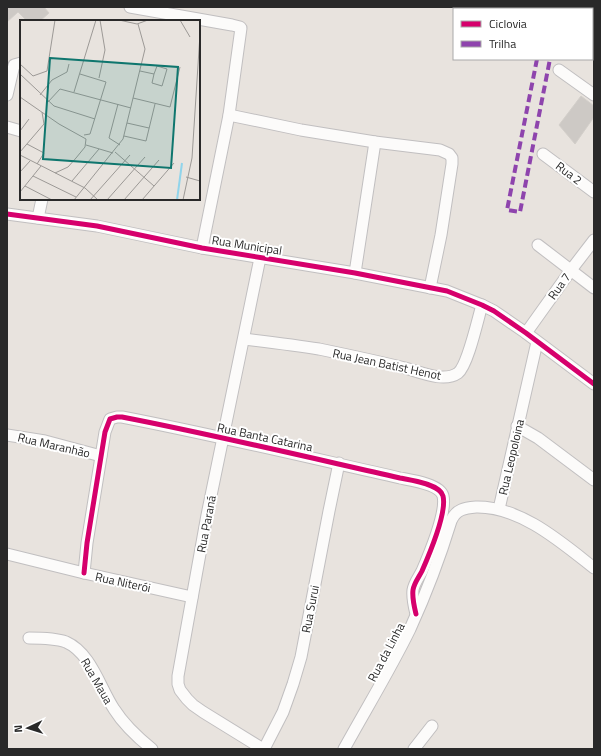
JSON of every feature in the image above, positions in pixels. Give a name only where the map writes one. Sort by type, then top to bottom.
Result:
[{"type":"street","name":"Rua Municipal","points":[[130,7],[240,27],[240,40],[229,115],[202,248]]},
{"type":"street","points":[[7,95],[14,65],[20,63]]},
{"type":"street","points":[[559,70],[594,95]]},
{"type":"street","points":[[229,115],[301,130],[375,142],[440,150],[449,154],[452,158],[451,176],[442,235],[430,288]]},
{"type":"street","points":[[7,127],[20,131]]},
{"type":"street","points":[[355,273],[375,142]]},
{"type":"street","name":"Rua 2","points":[[543,154],[594,192]]},
{"type":"street","points":[[38,218],[42,200]]},
{"type":"street","name":"Rua Municipal","points":[[7,214],[98,226],[202,248],[355,273],[447,291],[482,304],[494,311],[594,384]]},
{"type":"street","name":"Rua 7","points":[[526,333],[594,240]]},
{"type":"street","points":[[538,245],[594,288]]},
{"type":"street","name":"Rua Paraná","points":[[260,258],[192,597],[178,676],[178,684],[180,690],[187,699],[203,712],[264,749]]},
{"type":"street","name":"Rua Jean Batist Henot","points":[[244,339],[318,349],[372,360],[437,376],[450,376],[460,371],[463,367],[470,348],[482,304]]},
{"type":"street","name":"Rua Leopoloina","points":[[537,342],[499,508],[540,527],[594,568]]},
{"type":"street","name":"Rua Banta Catarina","points":[[84,573],[87,543],[105,432],[109,421],[117,416],[339,464],[432,486],[438,489],[442,493],[443,505],[440,520],[428,557],[413,589],[413,600],[416,614]]},
{"type":"street","points":[[517,426],[538,438],[594,480]]},
{"type":"street","name":"Rua Maranhão","points":[[7,435],[44,441],[101,456]]},
{"type":"street","name":"Rua Surui","points":[[264,749],[283,712],[293,684],[300,657],[339,464]]},
{"type":"street","name":"Rua da Linha","points":[[344,749],[387,674],[416,614],[439,560],[453,516],[461,509],[469,507],[499,508]]},
{"type":"street","name":"Rua Niterói","points":[[7,554],[192,597]]},
{"type":"street","name":"Rua Maua","points":[[29,638],[61,641],[77,650],[87,661],[120,718],[131,731],[152,749]]},
{"type":"street","points":[[414,749],[432,726]]},
{"type":"building","points":[[7,7],[44,7],[49,13],[41,20],[26,20],[18,12],[7,22]]},
{"type":"building","points":[[581,96],[594,106],[594,117],[575,144],[559,125]]},
{"type":"marked path","points":[[537,60],[507,210],[520,212],[550,60]]},
{"type":"cycle path","points":[[7,214],[97,226],[202,248],[355,273],[447,291],[494,311],[594,384]]},
{"type":"cycle path","points":[[84,573],[87,543],[105,432],[110,419],[122,417],[417,481],[436,488],[441,492],[444,503],[440,523],[433,544],[422,571],[415,582],[413,599],[416,614]]}]
